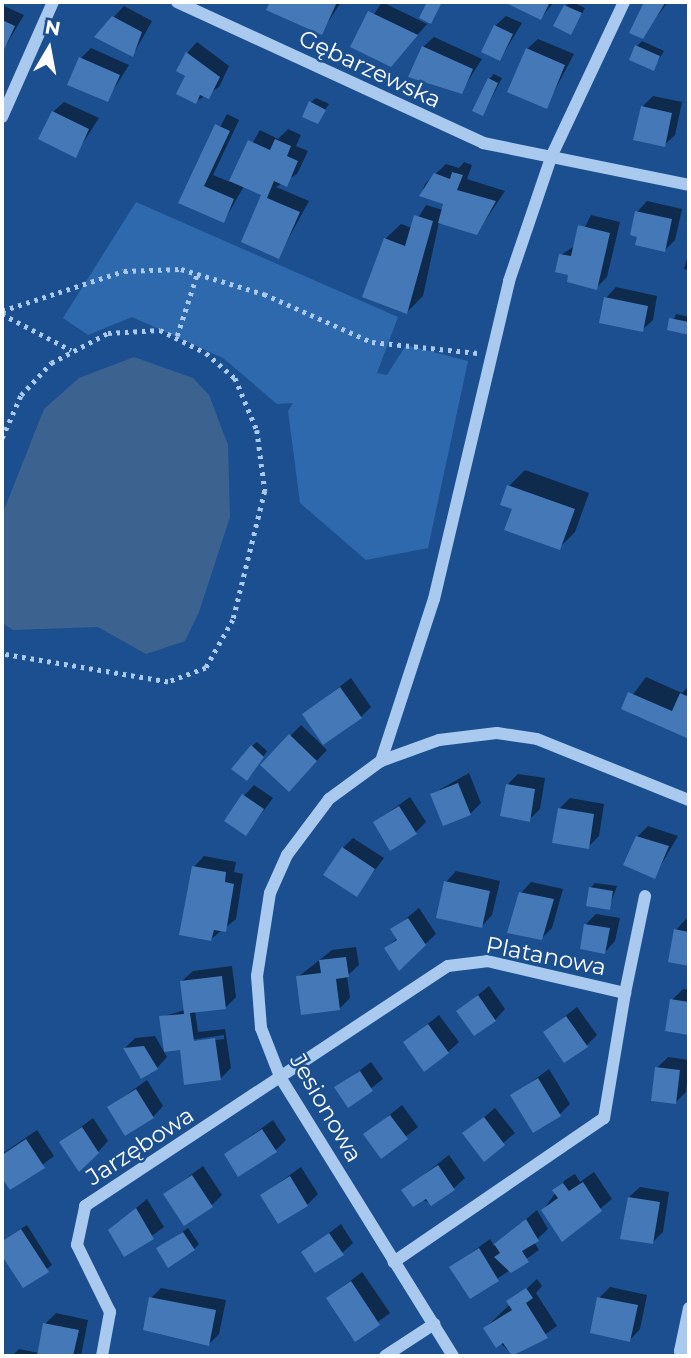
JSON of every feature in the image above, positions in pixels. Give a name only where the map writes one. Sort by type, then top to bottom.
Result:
[{"type":"street","points":[[2,117],[53,2]]},
{"type":"street","name":"Gębarzewska","points":[[177,2],[465,136],[689,185]]},
{"type":"street","points":[[381,761],[434,599],[488,357],[552,155],[624,2]]},
{"type":"street","name":"Jesionowa","points":[[453,1356],[281,1079],[261,1028],[257,976],[270,893],[287,855],[329,799],[381,761],[474,734],[519,735],[689,800]]},
{"type":"street","points":[[625,993],[645,896]]},
{"type":"street","name":"Platanowa","points":[[281,1079],[447,966],[487,961],[625,993],[604,1118],[394,1262]]},
{"type":"street","name":"Jarzębowa","points":[[102,1356],[110,1312],[77,1245],[85,1206],[281,1079]]},
{"type":"street","points":[[689,1308],[680,1351],[689,1354]]},
{"type":"street","points":[[385,1356],[434,1324]]},
{"type":"path","points":[[2,312],[124,271],[197,274],[264,294],[372,342],[488,357]]},
{"type":"path","points":[[177,337],[197,274]]},
{"type":"path","points":[[2,312],[71,350]]},
{"type":"path","points":[[2,438],[33,379],[71,350],[131,327],[177,337],[235,378],[264,464],[261,522],[219,656],[191,677],[168,682],[2,654]]},
{"type":"shaded area","points":[[136,202],[398,317],[377,373],[387,375],[406,345],[468,361],[428,548],[366,560],[300,503],[288,411],[293,403],[277,404],[223,358],[132,317],[88,335],[63,318]]},
{"type":"shaded area","points":[[134,357],[193,378],[209,395],[228,445],[230,517],[199,612],[185,641],[146,654],[98,627],[13,630],[2,623],[2,515],[44,409],[79,378]]},
{"type":"building","points":[[270,2],[337,2],[322,35],[266,10]]},
{"type":"building","points":[[427,2],[442,2],[431,24],[419,18]]},
{"type":"building","points":[[504,2],[550,2],[541,20]]},
{"type":"building","points":[[644,2],[665,3],[643,39],[629,33]]},
{"type":"building","points":[[564,5],[582,13],[571,35],[553,26]]},
{"type":"building","points":[[368,11],[418,35],[391,67],[350,47]]},
{"type":"building","points":[[112,16],[142,32],[133,57],[94,37]]},
{"type":"building","points":[[2,20],[15,26],[2,54]]},
{"type":"building","points":[[494,25],[513,34],[500,61],[481,52]]},
{"type":"building","points":[[635,45],[660,56],[654,71],[629,60]]},
{"type":"building","points":[[422,46],[473,69],[462,94],[408,77]]},
{"type":"building","points":[[526,48],[565,65],[547,109],[507,92]]},
{"type":"building","points":[[186,52],[220,77],[209,99],[200,95],[196,104],[176,94],[185,76],[176,71]]},
{"type":"building","points":[[79,57],[120,75],[108,102],[67,85]]},
{"type":"building","points":[[488,78],[498,83],[483,116],[472,111]]},
{"type":"building","points":[[309,101],[326,110],[318,124],[302,117]]},
{"type":"building","points":[[641,106],[672,113],[665,147],[633,140]]},
{"type":"building","points":[[52,111],[89,129],[76,158],[38,139]]},
{"type":"building","points":[[215,124],[230,131],[204,186],[234,199],[224,223],[178,203]]},
{"type":"building","points":[[275,139],[291,146],[287,156],[298,161],[287,187],[274,181],[267,198],[300,212],[279,259],[241,242],[261,195],[229,181],[248,140],[270,150]]},
{"type":"building","points":[[452,172],[463,175],[457,190],[496,201],[477,235],[438,223],[443,204],[419,196],[434,173],[450,179]]},
{"type":"building","points":[[635,211],[672,219],[665,252],[635,245],[637,237],[630,235]]},
{"type":"building","points":[[414,215],[433,221],[407,314],[362,297],[384,238],[405,246]]},
{"type":"building","points":[[578,225],[610,233],[597,290],[567,282],[568,275],[555,272],[559,254],[571,256]]},
{"type":"building","points":[[604,297],[648,306],[643,332],[599,323]]},
{"type":"building","points":[[669,318],[689,322],[689,335],[667,330]]},
{"type":"building","points":[[507,485],[575,509],[560,550],[504,530],[512,509],[500,505]]},
{"type":"building","points":[[340,687],[362,718],[323,745],[302,714]]},
{"type":"building","points":[[628,692],[672,711],[680,693],[689,697],[689,739],[621,709]]},
{"type":"building","points":[[289,734],[317,761],[289,792],[260,765]]},
{"type":"building","points":[[251,745],[264,757],[247,781],[231,769]]},
{"type":"building","points":[[458,783],[471,815],[443,826],[430,794]]},
{"type":"building","points":[[506,784],[535,789],[530,822],[500,816]]},
{"type":"building","points":[[242,794],[264,809],[246,836],[224,821]]},
{"type":"building","points":[[399,806],[417,834],[390,851],[373,822]]},
{"type":"building","points":[[558,808],[594,814],[589,849],[552,843]]},
{"type":"building","points":[[636,836],[669,846],[655,879],[623,865]]},
{"type":"building","points":[[342,847],[375,869],[357,897],[323,875]]},
{"type":"building","points":[[192,866],[226,872],[225,882],[234,884],[226,932],[214,930],[211,941],[179,935]]},
{"type":"building","points":[[444,881],[490,891],[482,928],[436,918]]},
{"type":"building","points":[[589,887],[613,891],[610,910],[586,906]]},
{"type":"building","points":[[519,892],[554,899],[542,940],[507,933]]},
{"type":"building","points":[[408,918],[426,945],[399,971],[384,948],[397,940],[390,929]]},
{"type":"building","points":[[584,924],[610,928],[605,954],[580,949]]},
{"type":"building","points":[[674,929],[689,932],[689,966],[668,962]]},
{"type":"building","points":[[346,957],[349,977],[336,979],[340,1010],[301,1015],[296,976],[321,973],[319,960]]},
{"type":"building","points":[[222,976],[226,1009],[190,1013],[194,1041],[215,1038],[221,1080],[184,1085],[180,1050],[164,1052],[159,1016],[184,1014],[180,981]]},
{"type":"building","points":[[478,995],[496,1021],[474,1036],[456,1011]]},
{"type":"building","points":[[670,999],[689,1002],[688,1035],[665,1031]]},
{"type":"building","points":[[566,1016],[588,1047],[564,1063],[543,1032]]},
{"type":"building","points":[[428,1024],[449,1053],[424,1072],[403,1042]]},
{"type":"building","points":[[144,1046],[158,1069],[141,1079],[123,1048]]},
{"type":"building","points":[[655,1067],[680,1070],[676,1104],[651,1101]]},
{"type":"building","points":[[360,1071],[373,1091],[348,1108],[334,1087]]},
{"type":"building","points":[[538,1078],[561,1116],[533,1133],[510,1095]]},
{"type":"building","points":[[136,1089],[154,1118],[125,1136],[107,1107]]},
{"type":"building","points":[[390,1115],[408,1139],[381,1159],[363,1134]]},
{"type":"building","points":[[484,1117],[505,1145],[484,1162],[462,1133]]},
{"type":"building","points":[[82,1127],[99,1153],[79,1172],[59,1142]]},
{"type":"building","points":[[262,1129],[277,1152],[238,1177],[224,1154]]},
{"type":"building","points":[[26,1139],[45,1168],[10,1190],[2,1178],[2,1155]]},
{"type":"building","points":[[438,1165],[455,1190],[431,1206],[426,1199],[413,1207],[401,1190]]},
{"type":"building","points":[[192,1175],[213,1207],[184,1226],[163,1194]]},
{"type":"building","points":[[290,1176],[308,1206],[278,1224],[260,1195]]},
{"type":"building","points":[[583,1182],[602,1211],[562,1242],[541,1210],[558,1198],[552,1190],[563,1183],[569,1191]]},
{"type":"building","points":[[628,1197],[660,1202],[653,1244],[620,1239]]},
{"type":"building","points":[[136,1208],[154,1239],[124,1257],[108,1230]]},
{"type":"building","points":[[526,1219],[539,1241],[522,1251],[529,1262],[511,1273],[494,1257],[500,1253],[494,1244]]},
{"type":"building","points":[[21,1229],[49,1272],[23,1288],[2,1256],[2,1241]]},
{"type":"building","points":[[183,1232],[195,1250],[168,1268],[156,1248]]},
{"type":"building","points":[[329,1233],[344,1255],[315,1273],[301,1252]]},
{"type":"building","points":[[479,1248],[499,1281],[470,1299],[449,1267]]},
{"type":"building","points":[[351,1281],[380,1325],[355,1342],[326,1298]]},
{"type":"building","points":[[526,1288],[533,1298],[526,1303],[548,1338],[512,1356],[503,1343],[496,1348],[483,1328],[512,1310],[506,1301]]},
{"type":"building","points":[[149,1297],[216,1310],[209,1346],[143,1330]]},
{"type":"building","points":[[597,1297],[638,1305],[630,1342],[590,1333]]},
{"type":"building","points":[[43,1323],[79,1330],[73,1356],[37,1356]]}]
